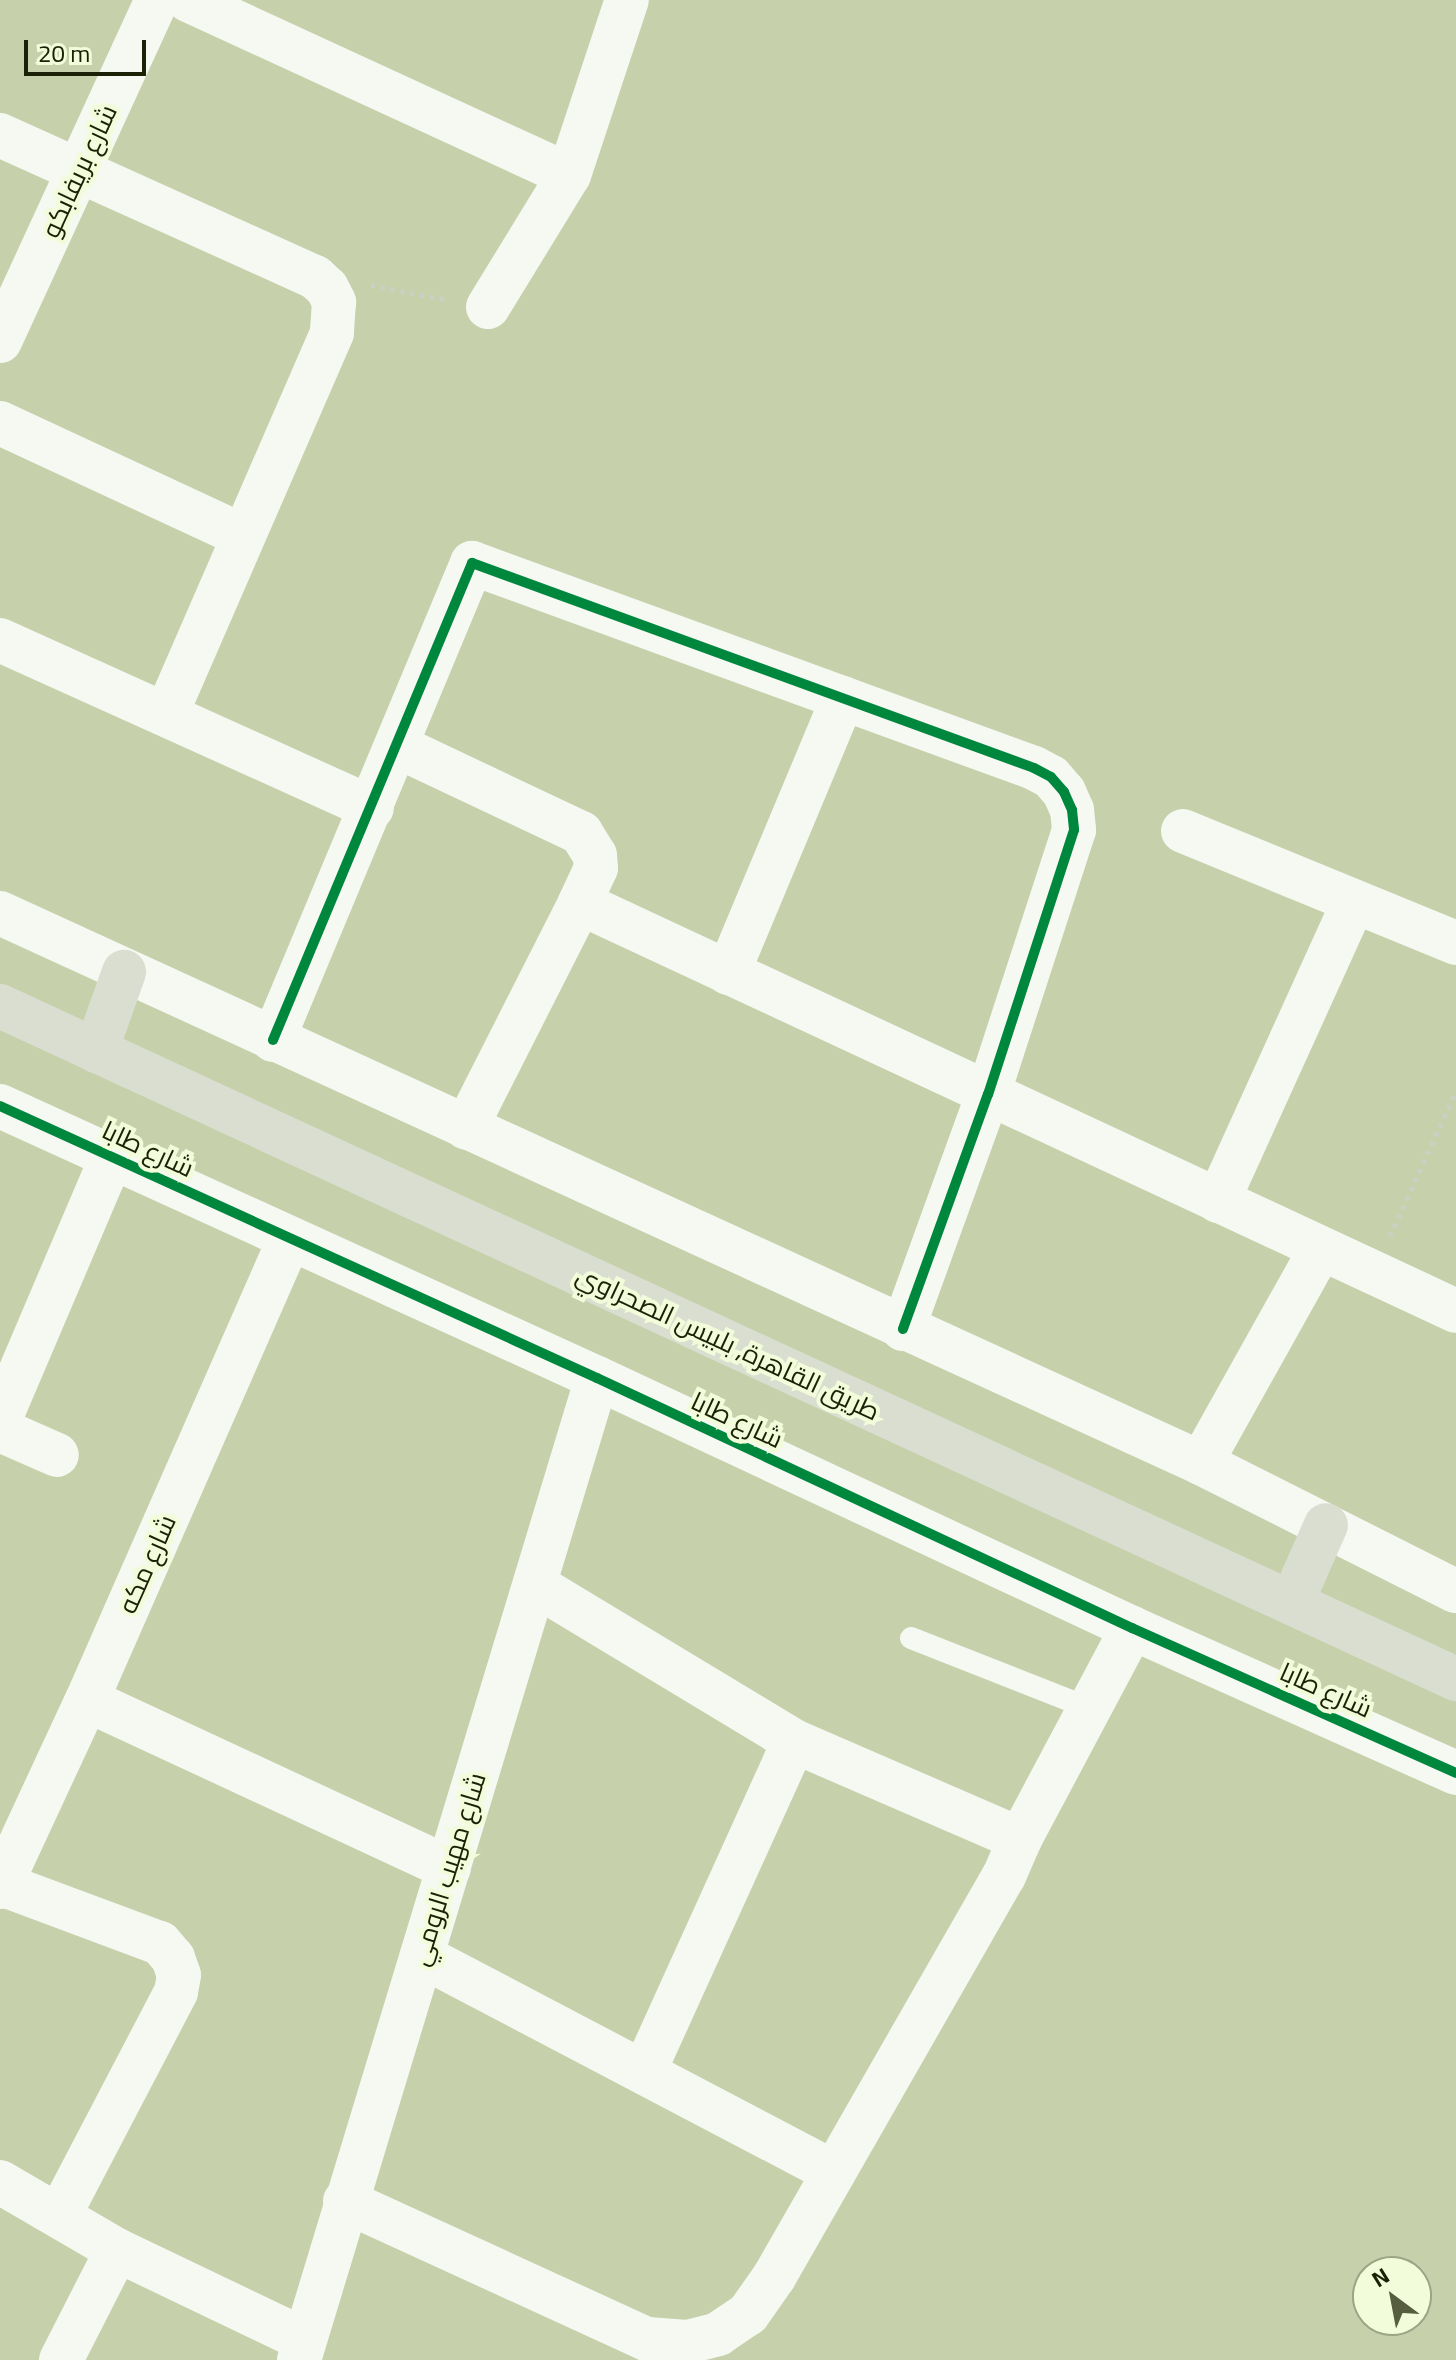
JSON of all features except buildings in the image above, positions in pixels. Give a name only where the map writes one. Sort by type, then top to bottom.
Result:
[{"type":"highway","points":[[96,1051],[124,972]]},
{"type":"highway","name":"طريق القاهرة, بلبيس الصحراوي","points":[[0,1006],[1456,1679]]},
{"type":"highway","points":[[1292,1602],[1326,1525]]},
{"type":"street","points":[[488,307],[569,175],[627,0]]},
{"type":"street","points":[[160,2],[569,175]]},
{"type":"street","name":"شارع بريفابكو","points":[[0,341],[160,2]]},
{"type":"street","points":[[0,135],[315,277],[327,288],[334,302],[332,333],[166,714]]},
{"type":"street","points":[[0,423],[243,536]]},
{"type":"street","points":[[273,1040],[472,563],[1034,768],[1057,785],[1072,810],[1074,830],[988,1094],[903,1329]]},
{"type":"street","points":[[0,640],[372,808]]},
{"type":"street","points":[[728,973],[843,698]]},
{"type":"street","points":[[397,746],[581,833],[595,855],[596,868],[580,903],[466,1128]]},
{"type":"street","points":[[1183,831],[1456,943]]},
{"type":"street","points":[[580,903],[1373,1275],[1456,1311]]},
{"type":"street","points":[[1218,1201],[1353,903]]},
{"type":"street","points":[[0,913],[1201,1463],[1456,1591]]},
{"type":"street","name":"شارع طابا","points":[[0,1106],[597,1378],[1132,1628],[1456,1773]]},
{"type":"street","points":[[0,1419],[112,1156]]},
{"type":"street","name":"شارع مكه","points":[[1,1886],[87,1700],[289,1240]]},
{"type":"street","points":[[1201,1463],[1320,1250]]},
{"type":"street","name":"شارع مهيب الرومي","points":[[302,2350],[597,1378]]},
{"type":"street","points":[[0,1430],[57,1455]]},
{"type":"street","points":[[535,1585],[794,1741],[1020,1839]]},
{"type":"street","points":[[345,2201],[647,2339],[687,2342],[718,2334],[748,2314],[774,2277],[1004,1876],[1020,1839],[1132,1628]]},
{"type":"street","points":[[87,1700],[449,1868]]},
{"type":"street","points":[[644,2072],[794,1741]]},
{"type":"street","points":[[1,1886],[160,1943],[173,1958],[179,1975],[176,1992],[60,2214]]},
{"type":"street","points":[[422,1956],[834,2172]]},
{"type":"street","points":[[0,2182],[60,2214],[117,2250],[302,2350]]},
{"type":"street","points":[[61,2360],[117,2250]]},
{"type":"lane","points":[[911,1638],[1089,1708]]},
{"type":"path","points":[[327,288],[349,283],[373,285],[488,307]]},
{"type":"path","points":[[1373,1275],[1456,1091]]},
{"type":"cycle path","points":[[273,1040],[472,563],[1034,768],[1051,777],[1064,792],[1072,810],[1074,830],[988,1094],[903,1329]]},
{"type":"cycle path","points":[[0,1106],[597,1378],[1132,1628],[1456,1773]]}]
